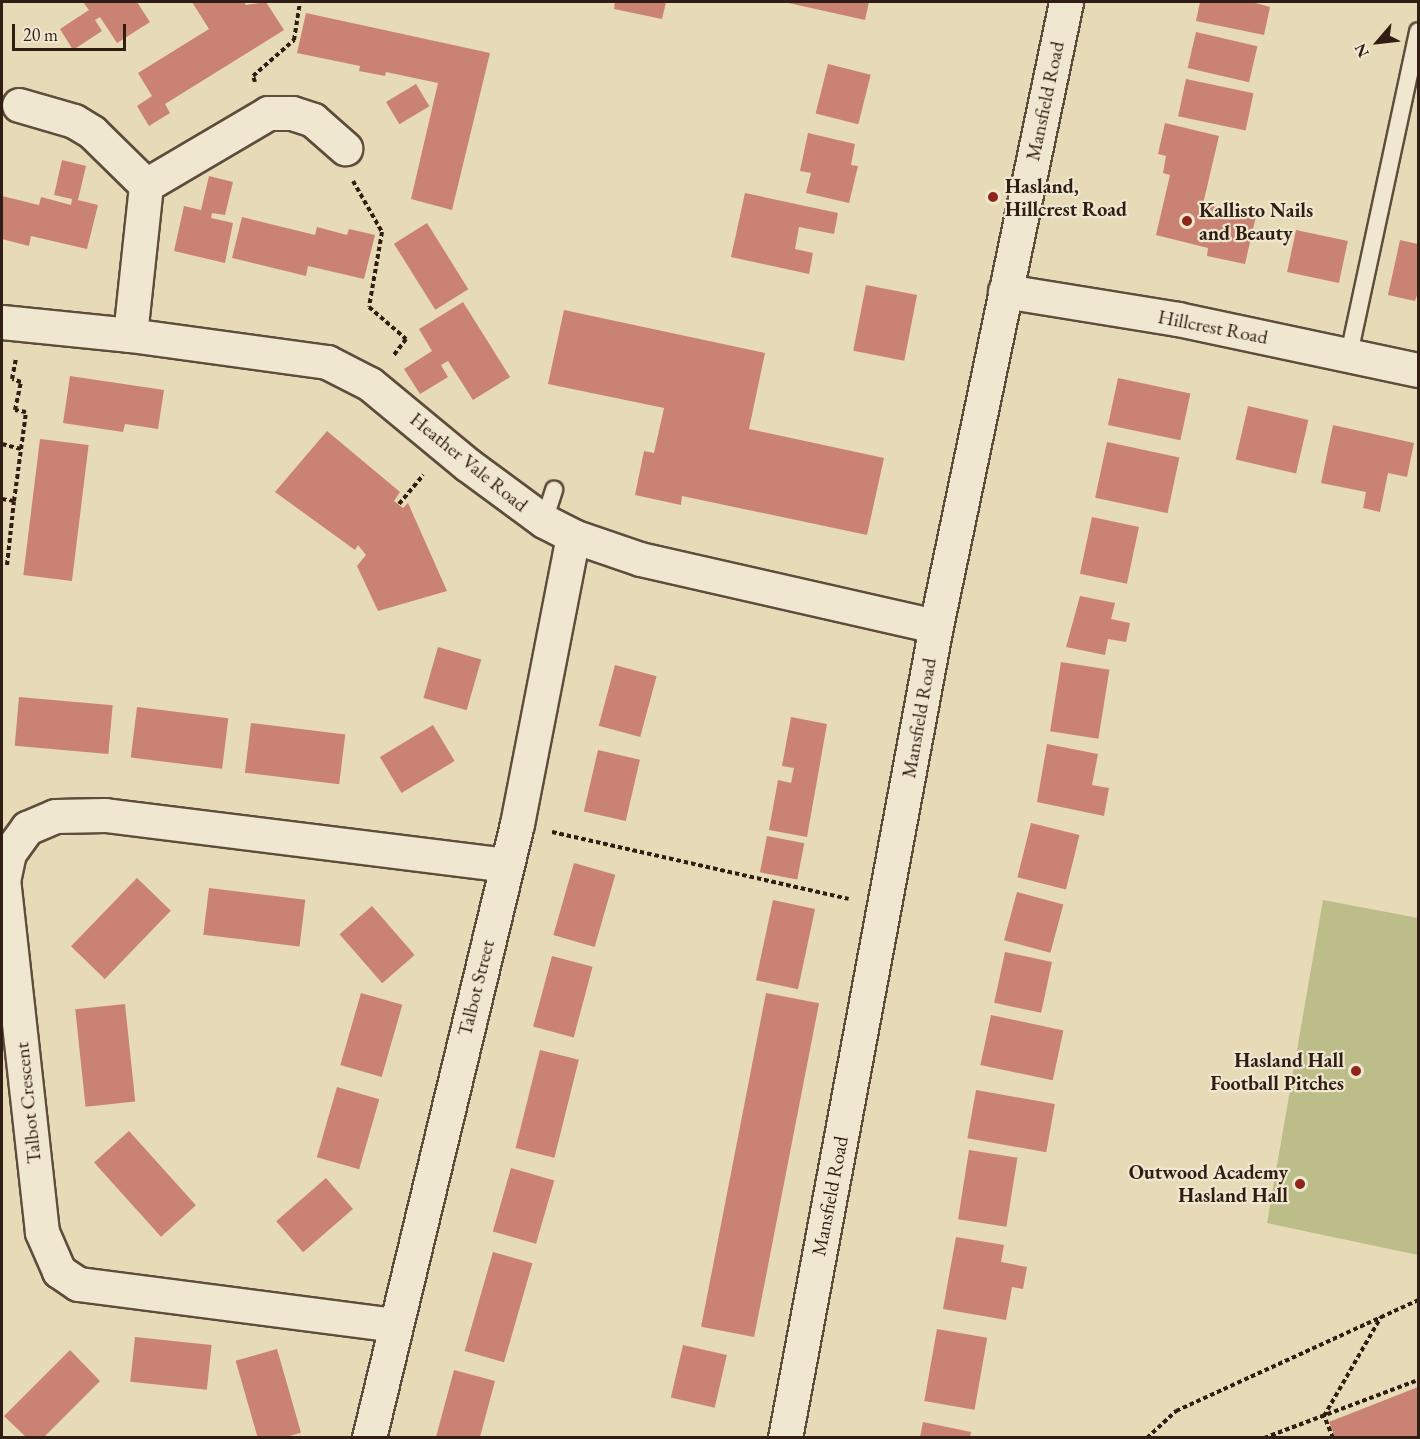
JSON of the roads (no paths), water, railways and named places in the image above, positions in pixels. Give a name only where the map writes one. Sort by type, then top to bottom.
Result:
[{"type":"street","name":"Mansfield Road","points":[[785,1437],[936,626],[1066,2]]},
{"type":"street","points":[[19,105],[74,121],[92,132],[146,185]]},
{"type":"street","points":[[146,185],[268,113],[292,113],[313,120],[345,148]]},
{"type":"street","points":[[130,334],[146,185]]},
{"type":"street","name":"Hillcrest Road","points":[[1005,291],[1178,319],[1419,370]]},
{"type":"street","name":"Heather Vale Road","points":[[11,323],[130,334],[327,362],[370,384],[468,465],[544,521],[573,536],[640,559],[936,626]]},
{"type":"street","name":"Talbot Street","points":[[369,1437],[516,824],[573,536]]},
{"type":"street","name":"Talbot Crescent","points":[[395,1325],[78,1284],[59,1271],[42,1232],[3,881],[9,853],[27,828],[65,816],[105,815],[506,865]]},
{"type":"lane","points":[[1349,354],[1419,31]]},
{"type":"lane","points":[[544,521],[554,490]]},
{"type":"place","name":"Hasland, Hillcrest Road","points":[[993,197]]},
{"type":"place","name":"Kallisto Nails and Beauty","points":[[1187,221]]},
{"type":"place","name":"Hasland Hall Football Pitches","points":[[1356,1071]]},
{"type":"place","name":"Outwood Academy Hasland Hall","points":[[1300,1184]]}]
